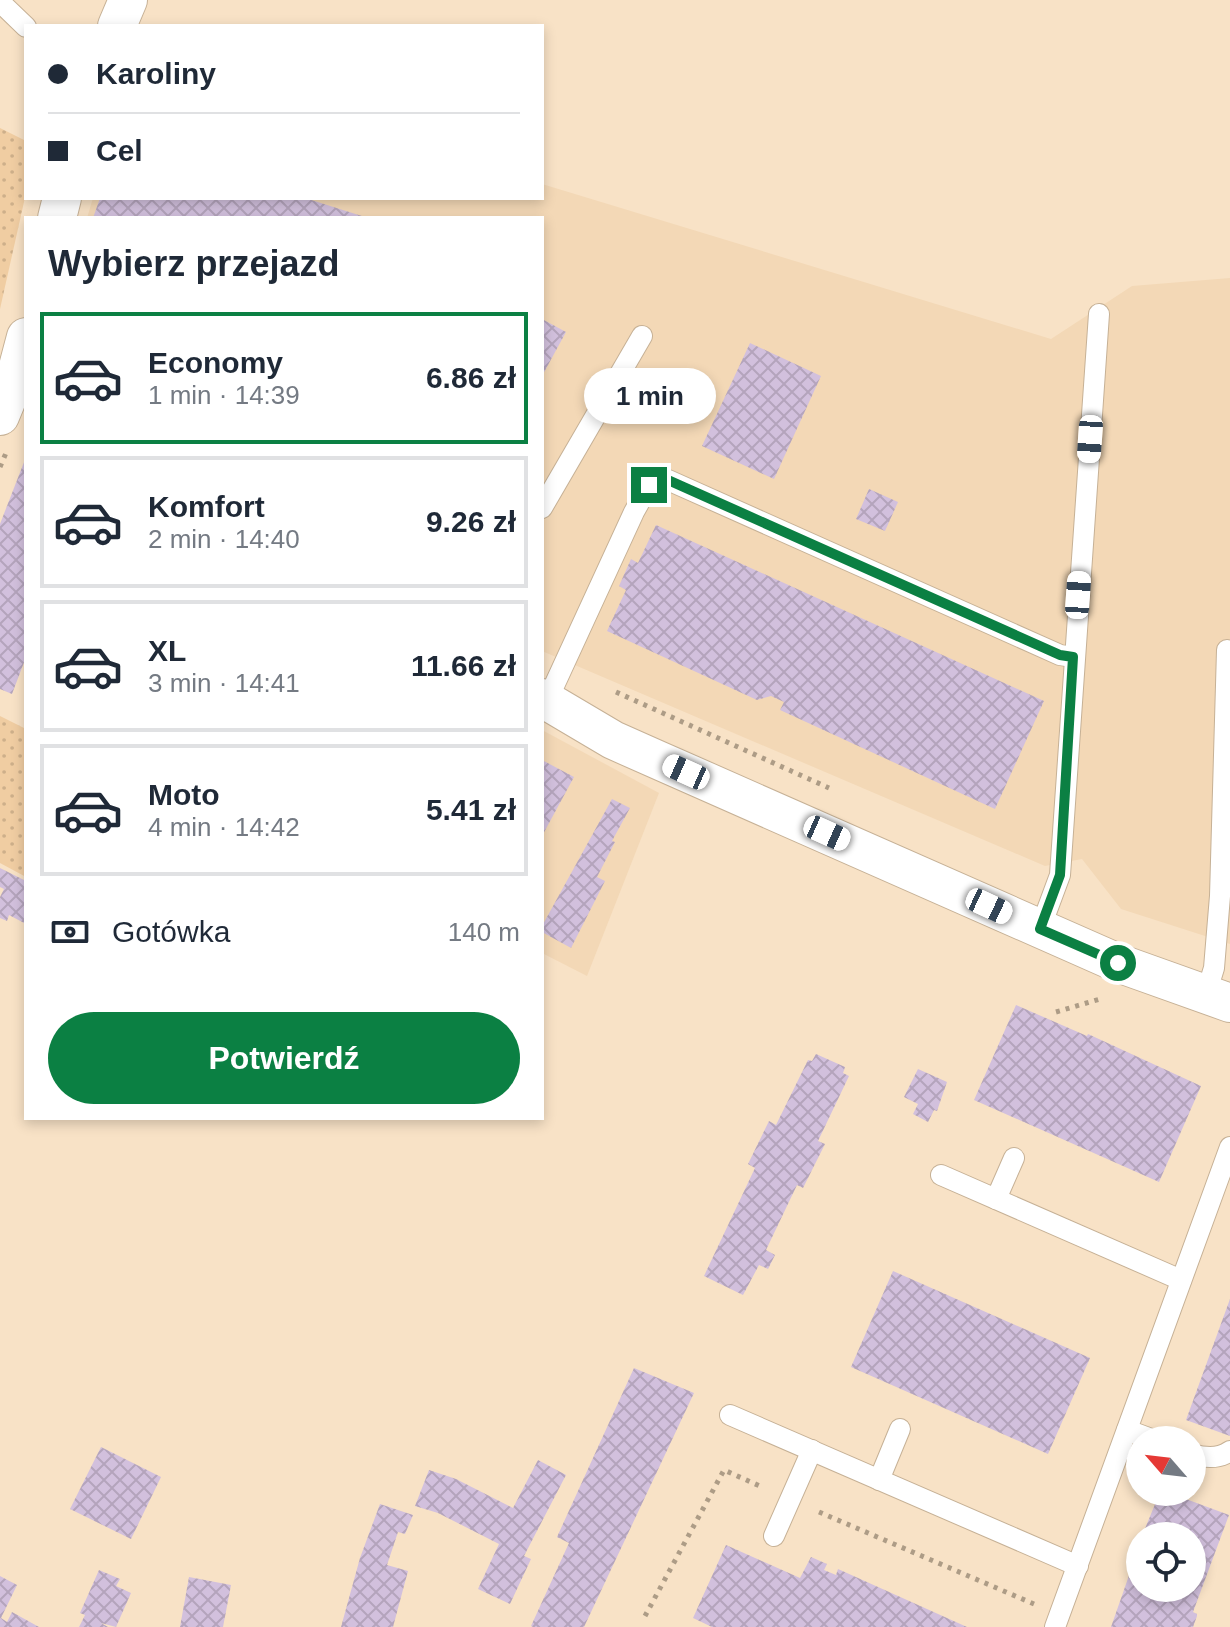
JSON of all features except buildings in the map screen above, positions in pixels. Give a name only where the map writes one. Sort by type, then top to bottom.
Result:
[{"type":"street","points":[[118,24],[128,0]]},
{"type":"street","points":[[13,395],[24,346]]},
{"type":"street","points":[[544,699],[613,740],[1118,963],[1218,998]]},
{"type":"lane","points":[[0,2],[24,25]]},
{"type":"lane","points":[[1040,929],[1060,875],[1099,314]]},
{"type":"lane","points":[[544,505],[642,336]]},
{"type":"lane","points":[[544,699],[649,485],[668,480],[1060,655],[1073,657]]},
{"type":"lane","points":[[1218,998],[1214,968],[1220,896],[1227,650]]},
{"type":"lane","points":[[1128,1426],[1230,1147]]},
{"type":"lane","points":[[996,1199],[1014,1158]]},
{"type":"lane","points":[[941,1175],[1181,1280]]},
{"type":"lane","points":[[730,1415],[1078,1566]]},
{"type":"lane","points":[[879,1480],[900,1429]]},
{"type":"lane","points":[[1057,1621],[1126,1433]]},
{"type":"lane","points":[[774,1536],[812,1450]]},
{"type":"lane","points":[[1206,1457],[1222,1456],[1230,1451]]},
{"type":"path","points":[[645,1616],[724,1470],[1057,1621]]},
{"type":"shaded area","points":[[0,128],[24,140],[24,200],[0,309]]},
{"type":"shaded area","points":[[544,185],[1051,339],[1132,286],[1230,278],[1230,944],[1121,909],[1082,859],[1045,866],[544,652],[544,216],[88,216],[92,200],[544,200]]},
{"type":"shaded area","points":[[0,716],[24,728],[24,876],[0,863]]},
{"type":"shaded area","points":[[544,731],[659,793],[587,976],[544,954]]},
{"type":"route","points":[[649,485],[668,480],[1060,655],[1073,657],[1060,875],[1040,929],[1118,963]]}]
